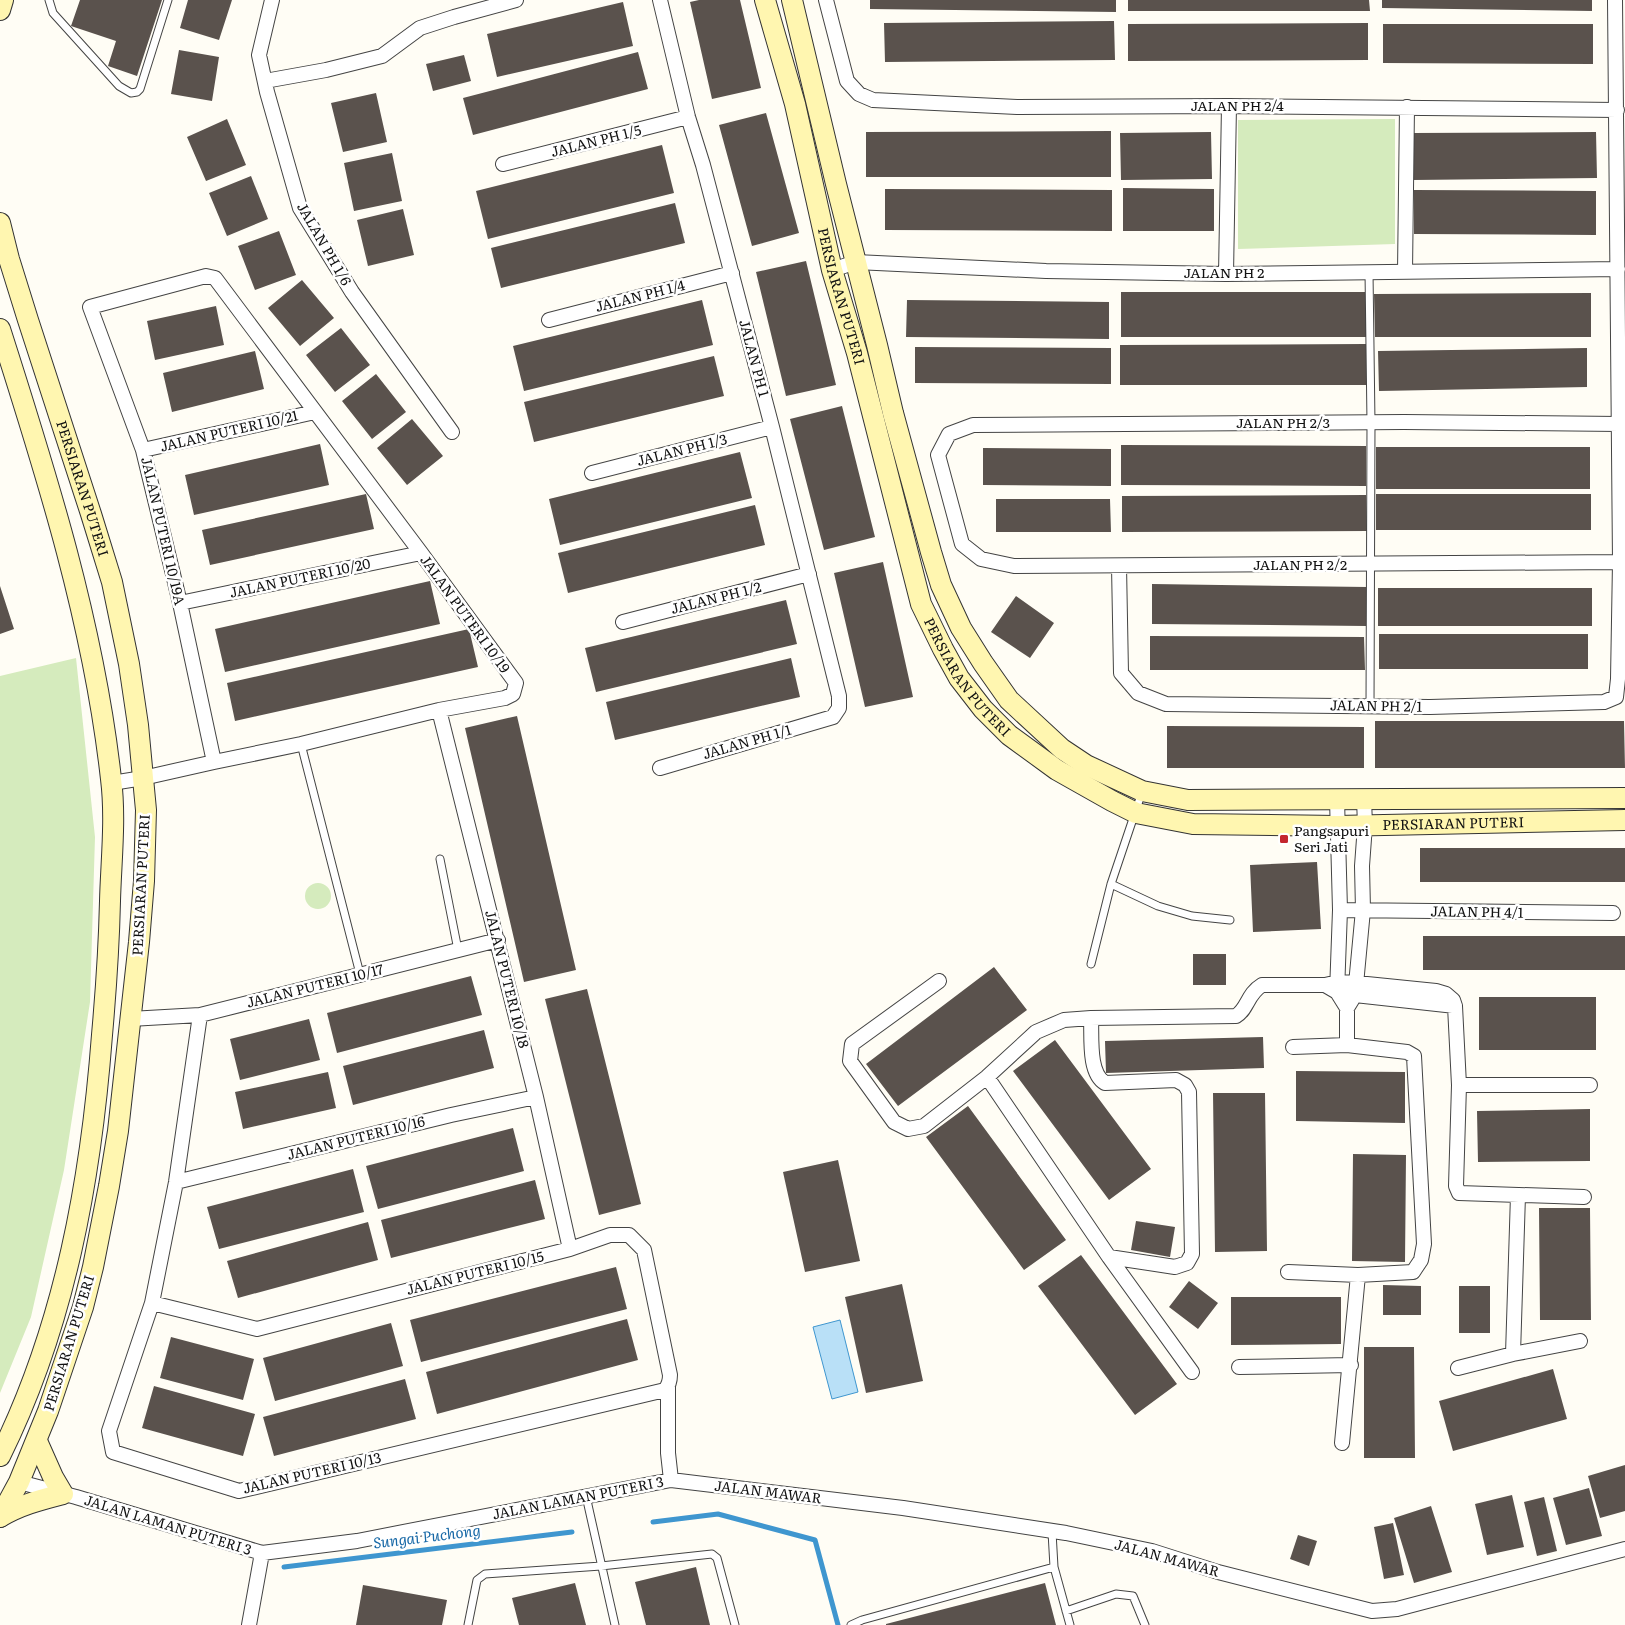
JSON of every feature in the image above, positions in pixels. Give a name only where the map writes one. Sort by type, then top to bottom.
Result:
[{"type":"main road","points":[[0,10],[3,0]]},
{"type":"main road","name":"PERSIARAN PUTERI","points":[[765,0],[795,104],[832,270],[857,354],[921,604],[959,678],[983,709],[1008,735],[1057,770],[1112,802],[1136,813],[1193,824],[1337,826],[1625,820]]},
{"type":"main road","name":"PERSIARAN PUTERI","points":[[792,0],[893,413],[930,552],[941,585],[961,628],[1009,700],[1062,749],[1086,764],[1142,791],[1188,800],[1625,798]]},
{"type":"main road","name":"PERSIARAN PUTERI","points":[[0,222],[9,259],[112,582],[129,664],[138,725],[146,810],[144,881],[118,1131],[93,1267],[83,1307],[36,1441],[19,1482],[0,1517]]},
{"type":"main road","name":"PERSIARAN PUTERI","points":[[0,329],[27,411],[81,603],[98,688],[112,783],[108,978],[98,1091],[84,1195],[64,1285],[38,1367],[4,1447]]},
{"type":"main road","points":[[0,1517],[11,1510],[34,1501],[63,1494],[36,1441]]},
{"type":"main road","points":[[0,1492],[19,1482],[4,1447]]},
{"type":"street","name":"JALAN PH 1/6","points":[[272,0],[260,55],[265,81],[300,208],[352,292],[452,432]]},
{"type":"street","points":[[265,81],[326,70],[382,56],[420,28],[516,0]]},
{"type":"street","name":"JALAN PH 1","points":[[660,0],[688,117],[732,273],[809,574],[838,696],[839,708],[833,717]]},
{"type":"street","name":"JALAN PH 2/4","points":[[826,0],[847,80],[859,94],[873,100],[1018,107],[1229,106],[1617,110]]},
{"type":"street","points":[[1615,0],[1620,562]]},
{"type":"street","points":[[1226,274],[1229,106]]},
{"type":"street","points":[[1405,272],[1407,107]]},
{"type":"street","name":"JALAN PH 1/5","points":[[503,164],[688,117]]},
{"type":"street","name":"JALAN PH 2","points":[[832,270],[856,262],[1046,271],[1226,274],[1618,269]]},
{"type":"street","name":"JALAN PH 1/4","points":[[548,320],[732,273]]},
{"type":"street","name":"JALAN PUTERI 10/19A","points":[[214,762],[180,603],[144,450],[90,308],[206,276],[215,278]]},
{"type":"street","name":"JALAN PUTERI 10/19","points":[[112,783],[301,744],[439,710],[505,698],[513,694],[516,682],[215,278]]},
{"type":"street","name":"JALAN PUTERI 10/21","points":[[144,450],[315,412]]},
{"type":"street","name":"JALAN PH 2/3","points":[[981,559],[962,544],[938,455],[949,434],[973,425],[1619,424]]},
{"type":"street","name":"JALAN PH 1/3","points":[[592,473],[772,427]]},
{"type":"street","name":"JALAN PUTERI 10/20","points":[[180,603],[421,553]]},
{"type":"street","name":"JALAN PH 2/2","points":[[981,559],[1014,566],[1620,562]]},
{"type":"street","name":"JALAN PH 2/1","points":[[1119,566],[1121,674],[1138,693],[1166,704],[1430,707],[1604,702],[1616,697],[1620,562]]},
{"type":"street","name":"JALAN PH 1/2","points":[[623,622],[809,574]]},
{"type":"street","name":"JALAN PUTERI 10/18","points":[[439,710],[498,940],[570,1249]]},
{"type":"street","name":"JALAN PH 1/1","points":[[660,768],[833,717]]},
{"type":"street","points":[[1337,799],[1340,910],[1333,986],[1347,1008]]},
{"type":"street","points":[[1347,1046],[1347,1008],[1356,989],[1363,910],[1364,799]]},
{"type":"street","name":"JALAN PH 4/1","points":[[1340,910],[1613,913]]},
{"type":"street","name":"JALAN PUTERI 10/17","points":[[130,1020],[200,1015],[498,940]]},
{"type":"street","points":[[939,980],[852,1044],[850,1061],[894,1122],[908,1129],[924,1126],[987,1077],[1036,1032],[1064,1020],[1236,1016],[1241,1013],[1254,990],[1262,984],[1436,991],[1446,994],[1453,1000],[1455,1006],[1459,1085],[1456,1186],[1459,1193],[1584,1197]]},
{"type":"street","name":"JALAN PUTERI 10/13","points":[[200,1015],[176,1182],[152,1304],[110,1431],[113,1452],[239,1491],[663,1389]]},
{"type":"street","points":[[1091,1018],[1093,1066],[1099,1080],[1105,1084],[1176,1080],[1185,1085],[1188,1092],[1192,1254],[1187,1263],[1175,1267],[1109,1257]]},
{"type":"street","points":[[1288,1272],[1358,1275],[1413,1272],[1421,1260],[1424,1244],[1414,1056],[1407,1052],[1347,1046],[1293,1047]]},
{"type":"street","points":[[987,1077],[1109,1257],[1192,1372]]},
{"type":"street","points":[[1459,1085],[1590,1085]]},
{"type":"street","name":"JALAN PUTERI 10/16","points":[[176,1182],[450,1115],[536,1097]]},
{"type":"street","points":[[1513,1354],[1518,1195]]},
{"type":"street","name":"JALAN PUTERI 10/15","points":[[152,1304],[257,1328],[570,1249],[610,1235],[629,1235],[644,1250],[670,1375],[663,1389],[672,1480]]},
{"type":"street","points":[[1342,1443],[1358,1275]]},
{"type":"street","points":[[1458,1368],[1513,1354],[1580,1341]]},
{"type":"street","points":[[1239,1367],[1350,1364]]},
{"type":"street","name":"JALAN LAMAN PUTERI 3","points":[[19,1482],[262,1553],[357,1542],[672,1480]]},
{"type":"street","name":"JALAN MAWAR","points":[[672,1480],[903,1508],[1066,1533],[1152,1551],[1218,1572],[1372,1610],[1397,1609],[1625,1549]]},
{"type":"street","points":[[249,1625],[262,1553]]},
{"type":"lane","points":[[49,0],[53,13],[118,86],[130,93],[137,92],[140,89],[168,0]]},
{"type":"lane","points":[[1369,272],[1371,423],[1370,706]]},
{"type":"lane","points":[[301,744],[360,974]]},
{"type":"lane","points":[[1091,964],[1111,884],[1142,791]]},
{"type":"lane","points":[[440,859],[458,950]]},
{"type":"lane","points":[[1111,884],[1158,906],[1192,916],[1230,920]]},
{"type":"lane","points":[[586,1496],[615,1625]]},
{"type":"lane","points":[[1052,1532],[1054,1567],[1070,1625]]},
{"type":"lane","points":[[468,1625],[477,1580],[485,1574],[601,1566],[712,1554],[718,1558],[735,1625]]},
{"type":"lane","points":[[851,1625],[871,1617],[1054,1567]]},
{"type":"lane","points":[[1066,1611],[1116,1594],[1134,1596],[1145,1625]]},
{"type":"green space","points":[[1395,119],[1395,244],[1238,249],[1238,120]]},
{"type":"green space","points":[[76,658],[95,837],[90,1002],[64,1170],[31,1317],[0,1393],[0,676]]},
{"type":"green space","points":[[318,883],[327,887],[331,896],[327,905],[318,909],[309,905],[305,896],[309,887]]},
{"type":"water","points":[[840,1320],[858,1392],[832,1399],[813,1327]]},
{"type":"building","points":[[80,0],[162,0],[137,76],[108,66],[116,41],[71,26]]},
{"type":"building","points":[[188,0],[232,0],[219,40],[180,28]]},
{"type":"building","points":[[699,0],[740,0],[761,88],[712,99],[690,2]]},
{"type":"building","points":[[870,0],[1116,0],[1116,12],[870,9]]},
{"type":"building","points":[[1128,0],[1369,0],[1370,11],[1128,11]]},
{"type":"building","points":[[1382,0],[1592,0],[1592,11],[1382,8]]},
{"type":"building","points":[[623,2],[633,46],[497,77],[487,34]]},
{"type":"building","points":[[1114,21],[1115,60],[885,62],[884,23]]},
{"type":"building","points":[[1368,23],[1368,60],[1128,61],[1128,24]]},
{"type":"building","points":[[1383,24],[1593,24],[1593,64],[1383,63]]},
{"type":"building","points":[[179,50],[219,57],[212,101],[171,94]]},
{"type":"building","points":[[638,52],[648,89],[473,135],[463,98]]},
{"type":"building","points":[[464,55],[471,81],[433,91],[426,64]]},
{"type":"building","points":[[376,93],[387,142],[343,152],[331,103]]},
{"type":"building","points":[[766,113],[799,233],[752,246],[719,125]]},
{"type":"building","points":[[227,119],[246,165],[206,181],[187,137]]},
{"type":"building","points":[[1111,131],[1111,177],[866,177],[866,132]]},
{"type":"building","points":[[1211,132],[1212,179],[1121,180],[1120,133]]},
{"type":"building","points":[[1596,132],[1597,178],[1413,180],[1413,133]]},
{"type":"building","points":[[662,145],[674,193],[488,239],[476,191]]},
{"type":"building","points":[[392,153],[402,201],[354,211],[344,163]]},
{"type":"building","points":[[251,176],[268,219],[227,236],[209,193]]},
{"type":"building","points":[[1123,188],[1214,189],[1214,231],[1123,231]]},
{"type":"building","points":[[885,189],[1112,190],[1112,231],[885,230]]},
{"type":"building","points":[[1414,190],[1596,191],[1596,235],[1414,234]]},
{"type":"building","points":[[675,203],[685,243],[501,288],[491,248]]},
{"type":"building","points":[[403,209],[414,255],[368,266],[357,220]]},
{"type":"building","points":[[279,231],[296,275],[255,290],[238,246]]},
{"type":"building","points":[[806,261],[836,385],[786,396],[756,272]]},
{"type":"building","points":[[302,280],[334,318],[300,346],[268,308]]},
{"type":"building","points":[[1121,292],[1366,292],[1366,337],[1121,337]]},
{"type":"building","points":[[1591,293],[1591,337],[1375,337],[1374,294]]},
{"type":"building","points":[[702,300],[713,345],[524,391],[513,346]]},
{"type":"building","points":[[907,300],[1109,302],[1109,339],[906,337]]},
{"type":"building","points":[[216,306],[224,345],[155,360],[147,321]]},
{"type":"building","points":[[341,328],[370,365],[335,392],[306,355]]},
{"type":"building","points":[[1366,344],[1366,385],[1120,385],[1120,345]]},
{"type":"building","points":[[915,347],[1111,348],[1111,384],[915,383]]},
{"type":"building","points":[[1587,348],[1587,387],[1379,391],[1378,351]]},
{"type":"building","points":[[255,351],[264,389],[172,412],[163,373]]},
{"type":"building","points":[[714,356],[724,396],[534,442],[524,402]]},
{"type":"building","points":[[376,374],[406,412],[372,439],[342,401]]},
{"type":"building","points":[[842,406],[875,537],[824,550],[790,419]]},
{"type":"building","points":[[412,419],[443,456],[407,485],[377,448]]},
{"type":"building","points":[[320,444],[329,485],[194,515],[185,475]]},
{"type":"building","points":[[1121,445],[1366,446],[1366,486],[1121,485]]},
{"type":"building","points":[[1376,447],[1590,447],[1590,489],[1376,489]]},
{"type":"building","points":[[983,448],[1111,449],[1111,486],[983,485]]},
{"type":"building","points":[[740,452],[752,498],[560,545],[549,499]]},
{"type":"building","points":[[366,494],[374,529],[210,565],[202,530]]},
{"type":"building","points":[[1376,494],[1591,494],[1591,530],[1376,530]]},
{"type":"building","points":[[1366,495],[1367,531],[1122,532],[1122,496]]},
{"type":"building","points":[[996,499],[1110,499],[1111,532],[996,532]]},
{"type":"building","points":[[755,505],[765,545],[568,593],[558,553]]},
{"type":"building","points":[[883,562],[913,697],[865,707],[834,573]]},
{"type":"building","points":[[430,581],[440,624],[225,672],[215,629]]},
{"type":"building","points":[[1152,584],[1367,587],[1366,626],[1152,624]]},
{"type":"building","points":[[0,586],[14,629],[0,634]]},
{"type":"building","points":[[1378,588],[1592,588],[1592,626],[1378,626]]},
{"type":"building","points":[[1016,596],[1054,623],[1030,658],[991,632]]},
{"type":"building","points":[[786,600],[797,644],[596,692],[585,648]]},
{"type":"building","points":[[469,629],[478,667],[235,721],[227,683]]},
{"type":"building","points":[[1379,634],[1588,634],[1588,669],[1379,669]]},
{"type":"building","points":[[1150,636],[1364,637],[1365,670],[1150,670]]},
{"type":"building","points":[[791,658],[800,697],[615,740],[606,702]]},
{"type":"building","points":[[517,716],[576,970],[524,982],[465,728]]},
{"type":"building","points":[[1375,721],[1624,721],[1625,768],[1375,768]]},
{"type":"building","points":[[1167,726],[1364,727],[1364,768],[1167,768]]},
{"type":"building","points":[[1420,848],[1625,848],[1625,882],[1420,882]]},
{"type":"building","points":[[1317,862],[1321,929],[1253,932],[1250,865]]},
{"type":"building","points":[[1423,936],[1625,936],[1625,970],[1423,970]]},
{"type":"building","points":[[1193,954],[1226,954],[1226,985],[1193,985]]},
{"type":"building","points":[[994,967],[1027,1010],[898,1106],[866,1064]]},
{"type":"building","points":[[471,976],[482,1015],[337,1053],[327,1013]]},
{"type":"building","points":[[587,989],[641,1204],[599,1215],[545,999]]},
{"type":"building","points":[[1479,997],[1596,997],[1596,1050],[1479,1050]]},
{"type":"building","points":[[309,1019],[320,1060],[240,1080],[230,1039]]},
{"type":"building","points":[[484,1030],[494,1068],[353,1105],[343,1066]]},
{"type":"building","points":[[1263,1037],[1264,1068],[1106,1073],[1105,1041]]},
{"type":"building","points":[[1055,1040],[1151,1169],[1109,1200],[1013,1071]]},
{"type":"building","points":[[1296,1071],[1405,1072],[1405,1123],[1296,1121]]},
{"type":"building","points":[[328,1072],[336,1108],[243,1129],[235,1092]]},
{"type":"building","points":[[1213,1093],[1265,1093],[1267,1251],[1215,1252]]},
{"type":"building","points":[[968,1106],[1066,1240],[1024,1270],[926,1137]]},
{"type":"building","points":[[1590,1109],[1590,1161],[1478,1162],[1477,1111]]},
{"type":"building","points":[[513,1128],[524,1171],[378,1209],[366,1166]]},
{"type":"building","points":[[1353,1154],[1406,1155],[1405,1262],[1352,1261]]},
{"type":"building","points":[[838,1160],[860,1261],[805,1272],[783,1172]]},
{"type":"building","points":[[353,1169],[364,1212],[219,1249],[207,1207]]},
{"type":"building","points":[[535,1180],[545,1219],[391,1258],[381,1220]]},
{"type":"building","points":[[1539,1208],[1590,1208],[1591,1320],[1540,1320]]},
{"type":"building","points":[[1136,1221],[1175,1227],[1170,1257],[1131,1250]]},
{"type":"building","points":[[368,1222],[378,1260],[238,1298],[227,1261]]},
{"type":"building","points":[[1081,1255],[1177,1384],[1135,1415],[1038,1286]]},
{"type":"building","points":[[616,1267],[627,1309],[421,1362],[410,1320]]},
{"type":"building","points":[[1189,1281],[1218,1303],[1198,1329],[1169,1307]]},
{"type":"building","points":[[902,1284],[923,1381],[866,1393],[845,1297]]},
{"type":"building","points":[[1383,1285],[1421,1286],[1421,1315],[1383,1315]]},
{"type":"building","points":[[1459,1286],[1490,1286],[1490,1333],[1459,1333]]},
{"type":"building","points":[[1231,1297],[1341,1297],[1341,1344],[1231,1345]]},
{"type":"building","points":[[627,1319],[638,1360],[437,1414],[426,1372]]},
{"type":"building","points":[[391,1323],[403,1366],[275,1401],[263,1358]]},
{"type":"building","points":[[171,1337],[254,1359],[243,1400],[160,1378]]},
{"type":"building","points":[[1364,1347],[1414,1347],[1415,1458],[1364,1458]]},
{"type":"building","points":[[1553,1369],[1567,1419],[1453,1451],[1439,1401]]},
{"type":"building","points":[[405,1379],[416,1419],[274,1456],[263,1417]]},
{"type":"building","points":[[154,1386],[255,1414],[243,1456],[142,1428]]},
{"type":"building","points":[[1625,1465],[1625,1511],[1600,1518],[1588,1476]]},
{"type":"building","points":[[1589,1488],[1602,1536],[1566,1545],[1553,1498]]},
{"type":"building","points":[[1512,1495],[1524,1547],[1487,1555],[1475,1504]]},
{"type":"building","points":[[1544,1497],[1557,1551],[1537,1556],[1524,1502]]},
{"type":"building","points":[[1431,1506],[1452,1572],[1414,1583],[1394,1518]]},
{"type":"building","points":[[1393,1523],[1404,1575],[1384,1579],[1374,1527]]},
{"type":"building","points":[[1298,1535],[1317,1541],[1309,1566],[1290,1559]]},
{"type":"building","points":[[696,1567],[710,1625],[646,1625],[635,1582]]},
{"type":"building","points":[[575,1583],[586,1625],[519,1625],[512,1598]]},
{"type":"building","points":[[1045,1583],[1056,1625],[886,1625],[886,1624]]},
{"type":"building","points":[[363,1585],[447,1600],[442,1625],[356,1625]]},
{"type":"waterway","name":"Sungai Puchong","points":[[653,1522],[718,1514],[815,1540],[838,1625]]},
{"type":"waterway","name":"Sungai Puchong","points":[[284,1567],[572,1532]]},
{"type":"place","name":"Pangsapuri Seri Jati","points":[[1284,839]]}]
